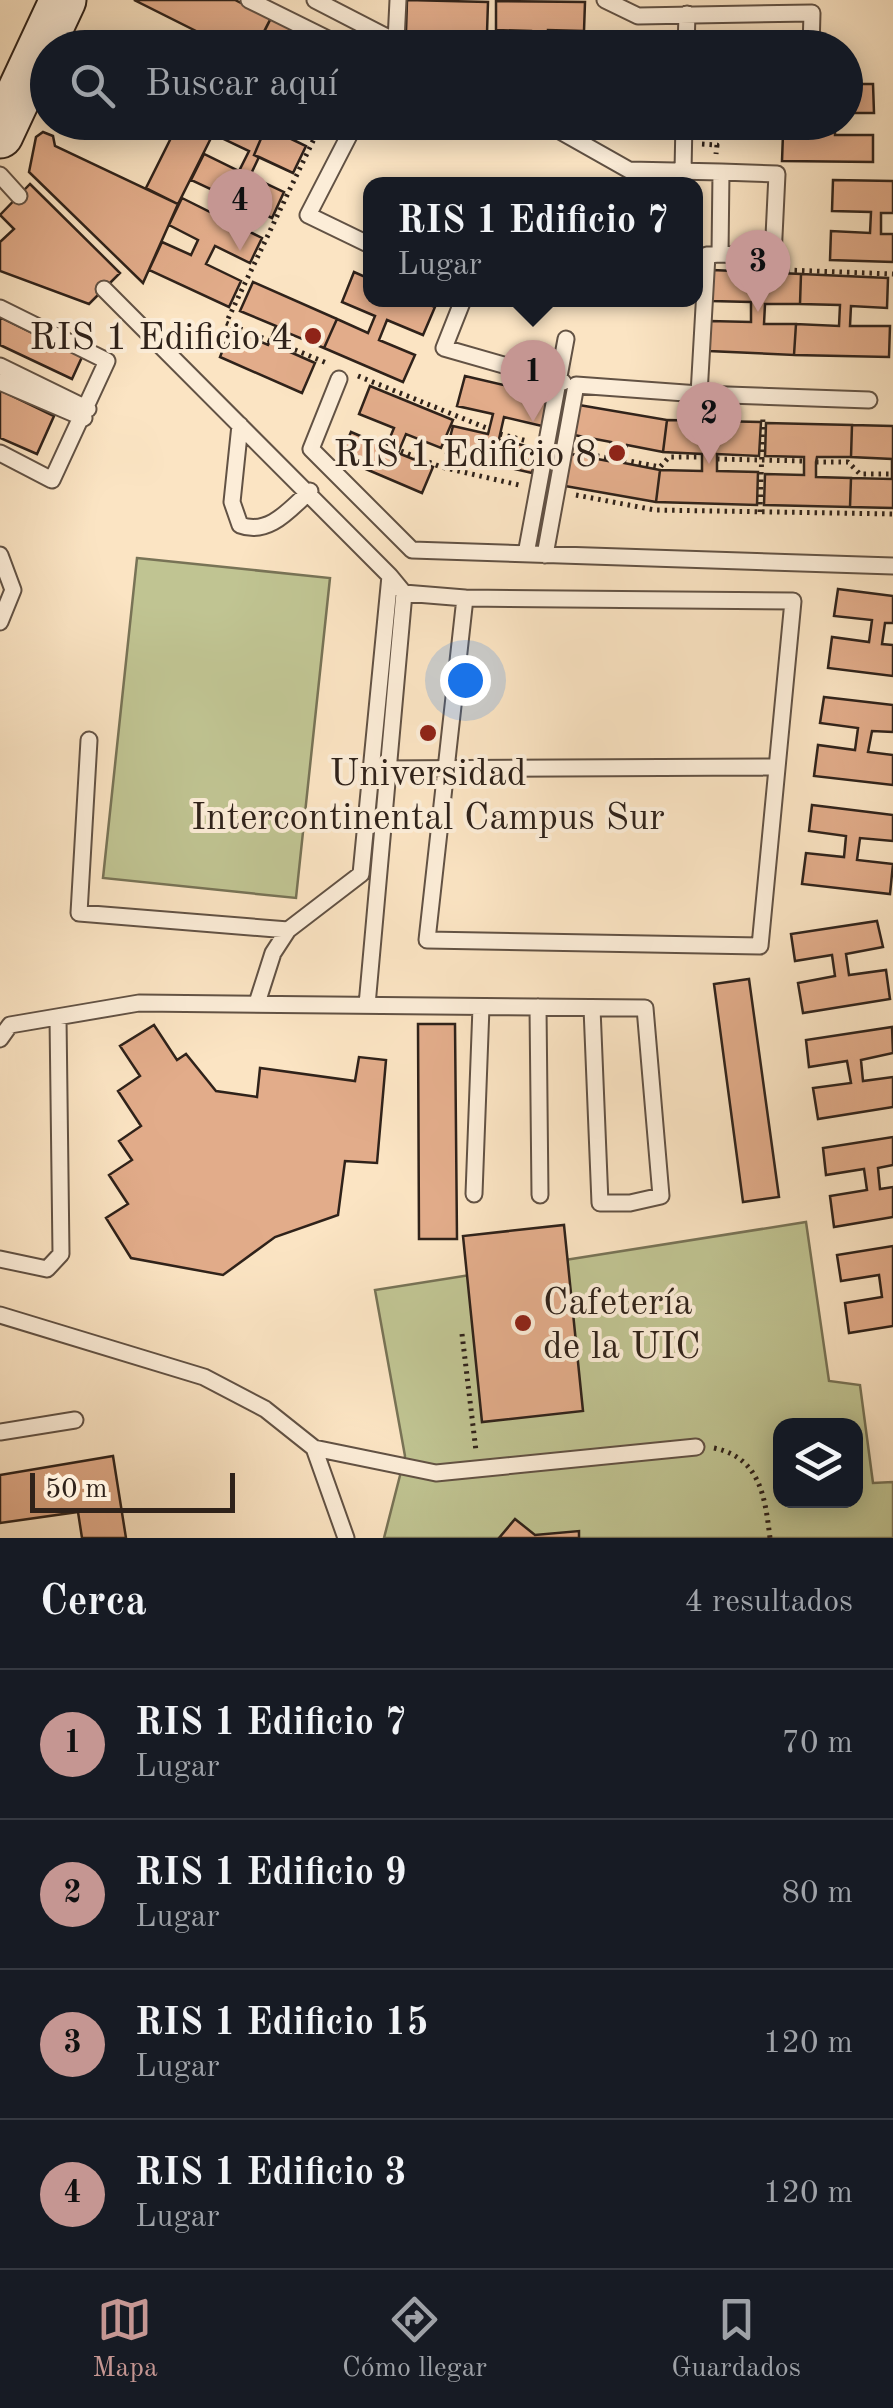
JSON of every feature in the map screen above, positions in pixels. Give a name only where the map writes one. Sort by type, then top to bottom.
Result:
[{"type":"main road","points":[[52,30],[64,0]]},
{"type":"main road","points":[[0,135],[30,87]]},
{"type":"lane","points":[[248,0],[309,30]]},
{"type":"lane","points":[[315,0],[374,30]]},
{"type":"lane","points":[[398,0],[401,30]]},
{"type":"lane","points":[[605,0],[638,16],[812,13],[812,30]]},
{"type":"lane","points":[[687,14],[687,30]]},
{"type":"lane","points":[[347,140],[308,214],[363,241]]},
{"type":"lane","points":[[576,140],[628,170],[777,174],[773,257],[707,255],[699,394]]},
{"type":"lane","points":[[683,171],[684,140]]},
{"type":"lane","points":[[718,172],[720,254]]},
{"type":"lane","points":[[0,176],[18,196]]},
{"type":"lane","points":[[104,289],[310,491],[404,594],[387,770],[369,874],[288,930],[273,953],[258,1003]]},
{"type":"lane","points":[[460,307],[444,348],[576,385],[868,400]]},
{"type":"lane","points":[[0,308],[107,361],[86,414],[52,480],[0,453]]},
{"type":"lane","points":[[526,554],[566,339]]},
{"type":"lane","points":[[0,366],[86,414]]},
{"type":"lane","points":[[340,373],[311,449],[412,550],[893,566]]},
{"type":"lane","points":[[0,382],[86,414]]},
{"type":"lane","points":[[546,555],[576,385]]},
{"type":"lane","points":[[240,425],[232,502],[240,525],[249,529],[274,524],[310,491]]},
{"type":"lane","points":[[0,555],[13,590],[0,622]]},
{"type":"lane","points":[[367,1005],[370,768],[390,576]]},
{"type":"lane","points":[[404,594],[793,601],[774,767],[760,946],[427,940],[465,598]]},
{"type":"lane","points":[[88,740],[79,912],[288,930]]},
{"type":"lane","points":[[370,768],[774,767]]},
{"type":"lane","points":[[0,1039],[10,1025],[139,1003],[645,1008],[661,1196],[630,1203],[600,1203],[592,1008]]},
{"type":"lane","points":[[474,1194],[481,1007]]},
{"type":"lane","points":[[538,1007],[540,1195]]},
{"type":"lane","points":[[0,1259],[47,1269],[60,1254],[58,1017]]},
{"type":"lane","points":[[0,1314],[204,1377],[265,1409],[314,1448],[436,1473],[696,1447]]},
{"type":"lane","points":[[0,1432],[75,1420]]},
{"type":"lane","points":[[314,1448],[346,1538]]},
{"type":"path","points":[[270,341],[226,323],[313,140]]},
{"type":"path","points":[[684,149],[691,144],[717,145],[718,172]]},
{"type":"path","points":[[774,269],[893,274]]},
{"type":"path","points":[[281,344],[340,373],[490,429]]},
{"type":"path","points":[[760,512],[763,410]]},
{"type":"path","points":[[401,450],[441,467],[538,488]]},
{"type":"path","points":[[624,460],[660,466],[669,457],[702,458]]},
{"type":"path","points":[[717,458],[804,462]]},
{"type":"path","points":[[816,462],[848,462],[860,474],[892,474]]},
{"type":"path","points":[[556,492],[655,510],[893,514]]},
{"type":"path","points":[[462,1334],[478,1469]]},
{"type":"path","points":[[696,1447],[719,1448],[741,1459],[758,1476],[770,1538]]},
{"type":"green space","points":[[137,558],[330,578],[296,898],[103,878]]},
{"type":"green space","points":[[806,1222],[829,1381],[860,1385],[873,1483],[893,1482],[893,1538],[384,1538],[405,1456],[375,1290]]},
{"type":"building","points":[[134,0],[235,0],[271,18],[265,30],[194,30]]},
{"type":"building","points":[[407,0],[488,2],[487,30],[406,30]]},
{"type":"building","points":[[496,1],[585,2],[584,30],[496,30]]},
{"type":"building","points":[[271,18],[294,30],[265,30]]},
{"type":"building","points":[[863,84],[873,84],[874,113],[863,113]]},
{"type":"building","points":[[863,135],[873,135],[873,162],[782,161],[783,140],[863,140]]},
{"type":"building","points":[[35,140],[54,140],[55,146],[178,204],[143,283],[29,172]]},
{"type":"building","points":[[170,140],[210,140],[178,204],[146,188]]},
{"type":"building","points":[[226,140],[294,140],[306,146],[293,173],[259,157],[250,176],[284,192],[272,218],[191,180],[204,154],[239,171],[249,151]]},
{"type":"building","points":[[260,140],[293,140],[306,146],[293,173],[254,155]]},
{"type":"building","points":[[833,180],[893,181],[893,213],[881,213],[881,234],[893,234],[893,262],[830,260],[831,231],[870,233],[871,212],[832,211]]},
{"type":"building","points":[[30,184],[120,273],[89,304],[0,271],[0,242],[14,229],[0,215]]},
{"type":"building","points":[[182,198],[262,238],[250,263],[215,246],[206,264],[241,281],[229,307],[149,270],[162,242],[191,255],[198,240],[169,225]]},
{"type":"building","points":[[712,270],[801,274],[800,304],[765,304],[764,324],[796,324],[794,355],[709,351],[710,321],[751,322],[751,302],[711,301]]},
{"type":"building","points":[[354,272],[363,276],[363,307],[435,307],[423,335],[387,320],[379,340],[415,355],[403,382],[324,348],[337,319],[368,333],[375,316],[342,302]]},
{"type":"building","points":[[801,274],[888,278],[887,308],[851,306],[850,326],[890,326],[889,357],[794,355],[796,324],[839,326],[840,305],[800,304]]},
{"type":"building","name":"RIS 1 Edificio 4","points":[[253,282],[337,319],[324,348],[286,332],[279,347],[315,363],[302,393],[220,357],[231,329],[268,345],[270,341],[276,326],[240,311]]},
{"type":"building","points":[[0,317],[82,357],[72,379],[0,345]]},
{"type":"building","points":[[465,376],[550,396],[542,426],[504,417],[499,439],[537,449],[532,473],[446,453],[453,426],[488,434],[493,414],[457,406]]},
{"type":"building","points":[[370,386],[453,420],[441,448],[406,434],[398,453],[433,467],[422,493],[340,458],[351,432],[386,447],[394,428],[359,414]]},
{"type":"building","points":[[0,390],[54,416],[37,454],[0,438]]},
{"type":"building","name":"RIS 1 Edificio 8","points":[[579,405],[667,420],[663,452],[627,445],[624,463],[660,470],[656,502],[565,486],[571,454],[608,461],[611,442],[574,435]]},
{"type":"building","points":[[667,420],[761,422],[759,456],[717,454],[717,471],[758,472],[757,505],[656,502],[660,470],[702,471],[702,454],[663,452]]},
{"type":"building","points":[[766,423],[852,425],[851,457],[817,457],[816,462],[816,477],[851,478],[850,507],[764,505],[765,474],[804,475],[804,457],[765,456]]},
{"type":"building","points":[[852,425],[893,426],[893,508],[850,507],[851,478],[892,479],[892,459],[851,457]]},
{"type":"building","points":[[838,589],[893,596],[893,623],[885,623],[882,644],[893,645],[893,676],[828,668],[832,637],[869,642],[872,620],[834,616]]},
{"type":"building","points":[[824,697],[893,705],[893,732],[872,731],[868,752],[893,755],[893,785],[814,776],[818,745],[855,750],[858,728],[820,723]]},
{"type":"building","points":[[812,805],[893,815],[893,841],[860,838],[857,860],[893,864],[890,894],[802,884],[806,853],[844,857],[846,836],[809,831]]},
{"type":"building","points":[[877,921],[883,947],[846,954],[849,975],[886,970],[890,999],[803,1013],[798,983],[835,976],[832,955],[795,961],[791,934]]},
{"type":"building","points":[[749,979],[779,1197],[743,1202],[714,984]]},
{"type":"building","points":[[418,1024],[455,1024],[457,1239],[419,1239]]},
{"type":"building","points":[[154,1025],[177,1060],[186,1054],[216,1091],[257,1097],[260,1068],[355,1081],[359,1057],[386,1060],[377,1163],[345,1161],[338,1215],[275,1237],[223,1275],[131,1258],[106,1218],[128,1204],[109,1175],[132,1160],[119,1141],[141,1126],[118,1091],[140,1076],[120,1046]]},
{"type":"building","points":[[892,1027],[893,1053],[861,1060],[863,1081],[893,1077],[893,1107],[818,1119],[813,1088],[851,1083],[847,1061],[809,1067],[806,1040]]},
{"type":"building","points":[[893,1137],[893,1165],[878,1168],[880,1189],[893,1187],[893,1217],[834,1227],[830,1196],[867,1190],[864,1169],[826,1175],[823,1148]]},
{"type":"building","name":"Cafetería de la UIC","points":[[564,1225],[583,1411],[482,1422],[463,1236]]},
{"type":"building","points":[[893,1246],[893,1326],[849,1333],[845,1303],[882,1297],[879,1275],[841,1281],[837,1255]]},
{"type":"building","points":[[113,1456],[126,1538],[82,1538],[78,1512],[0,1523],[0,1475]]},
{"type":"building","points":[[515,1519],[535,1535],[579,1531],[579,1538],[499,1538]]},
{"type":"place","name":"RIS 1 Edificio 3","points":[[240,251]]},
{"type":"place","name":"RIS 1 Edificio 15","points":[[758,312]]},
{"type":"place","name":"RIS 1 Edificio 4","points":[[313,336]]},
{"type":"place","name":"RIS 1 Edificio 7","points":[[533,422]]},
{"type":"place","name":"RIS 1 Edificio 8","points":[[617,453]]},
{"type":"place","name":"RIS 1 Edificio 9","points":[[709,464]]},
{"type":"place","name":"Universidad Intercontinental Campus Sur","points":[[428,733]]},
{"type":"place","name":"Cafetería de la UIC","points":[[523,1323]]}]
